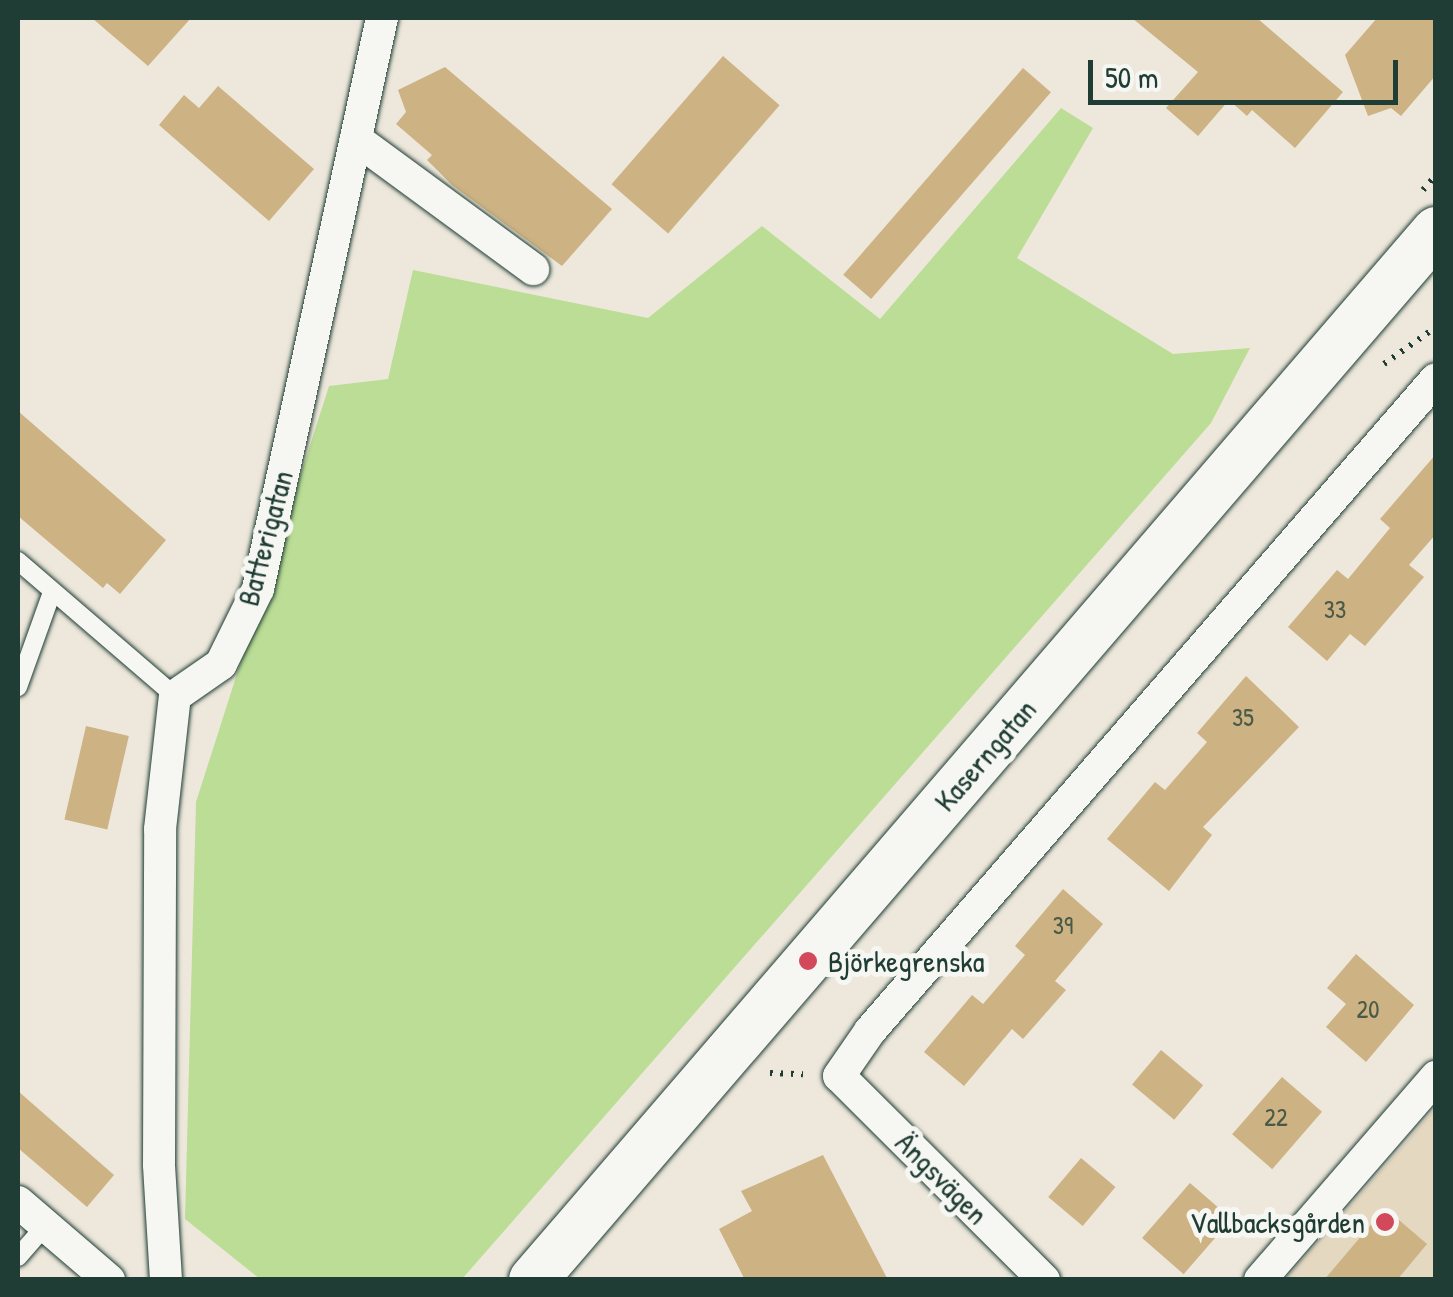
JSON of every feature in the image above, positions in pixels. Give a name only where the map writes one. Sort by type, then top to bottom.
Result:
[{"type":"main road","name":"Kaserngatan","points":[[534,1280],[1436,231]]},
{"type":"street","name":"Batterigatan","points":[[176,696],[221,664],[258,589],[382,18]]},
{"type":"street","points":[[356,139],[533,270]]},
{"type":"street","name":"Ängsvägen","points":[[1044,1280],[839,1076],[870,1031],[1436,379]]},
{"type":"street","points":[[166,1280],[159,1164],[160,829],[176,696]]},
{"type":"street","points":[[1260,1280],[1436,1077]]},
{"type":"street","points":[[18,1202],[109,1280]]},
{"type":"lane","points":[[18,561],[176,696]]},
{"type":"lane","points":[[18,687],[52,592]]},
{"type":"lane","points":[[18,1257],[45,1226]]},
{"type":"shaded area","name":"Vallbacksgården","points":[[1435,1108],[1435,1279],[1285,1279],[1407,1141]]},
{"type":"green space","points":[[1061,108],[1093,128],[1017,258],[1173,354],[1250,348],[1211,423],[462,1279],[260,1279],[185,1219],[196,802],[329,386],[388,379],[413,270],[648,318],[762,226],[880,319]]},
{"type":"building","points":[[92,18],[191,18],[148,66]]},
{"type":"building","points":[[1132,18],[1257,18],[1343,92],[1295,148],[1252,110],[1247,116],[1229,100],[1198,136],[1166,108],[1198,72]]},
{"type":"building","points":[[1377,18],[1436,18],[1436,75],[1401,116],[1391,108],[1368,116],[1345,55]]},
{"type":"building","points":[[723,56],[780,105],[668,234],[611,184]]},
{"type":"building","points":[[445,67],[612,209],[562,266],[452,185],[427,160],[432,155],[396,124],[406,112],[398,90]]},
{"type":"building","points":[[1023,68],[1051,92],[871,299],[843,275]]},
{"type":"building","points":[[218,86],[314,169],[269,221],[159,125],[184,95],[199,108]]},
{"type":"building","points":[[18,411],[166,540],[120,594],[107,583],[103,588],[18,516]]},
{"type":"building","points":[[1436,454],[1436,534],[1409,565],[1424,577],[1365,646],[1350,634],[1327,661],[1288,627],[1337,570],[1348,579],[1390,528],[1380,519]]},
{"type":"building","points":[[1246,676],[1299,727],[1203,827],[1212,835],[1169,891],[1107,839],[1155,782],[1165,790],[1207,742],[1197,733]]},
{"type":"building","points":[[86,726],[129,736],[107,829],[64,820]]},
{"type":"building","points":[[1063,889],[1103,924],[1055,981],[1066,990],[1023,1039],[1012,1029],[964,1086],[924,1052],[972,995],[983,1004],[1025,955],[1015,946]]},
{"type":"building","points":[[1356,954],[1414,1005],[1366,1062],[1326,1027],[1346,1004],[1327,988]]},
{"type":"building","points":[[1161,1050],[1203,1085],[1174,1120],[1132,1084]]},
{"type":"building","points":[[1282,1077],[1322,1112],[1272,1169],[1232,1134]]},
{"type":"building","points":[[18,1091],[114,1175],[87,1207],[18,1148]]},
{"type":"building","points":[[823,1155],[888,1280],[745,1280],[719,1229],[752,1211],[741,1191]]},
{"type":"building","points":[[1081,1158],[1115,1187],[1083,1226],[1048,1197]]},
{"type":"building","points":[[1190,1183],[1232,1219],[1184,1274],[1142,1238]]},
{"type":"building","points":[[1385,1208],[1427,1244],[1397,1280],[1324,1280]]},
{"type":"place","name":"Björkegrenska","points":[[808,961]]},
{"type":"place","name":"Vallbacksgården","points":[[1385,1222]]}]
